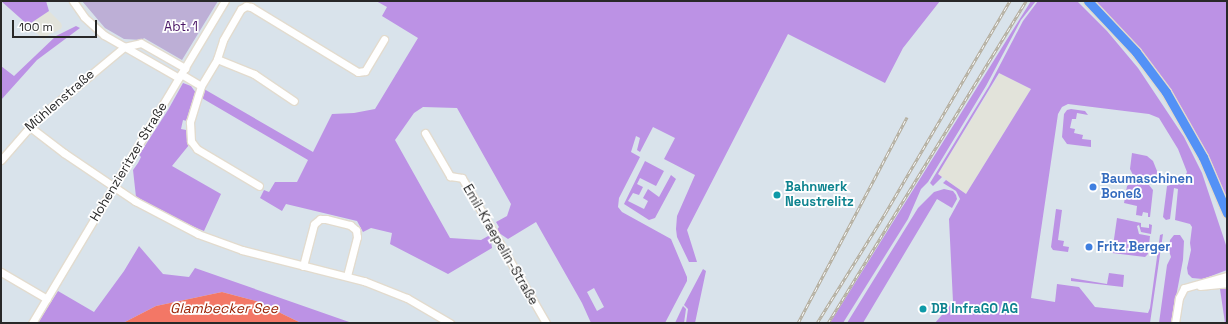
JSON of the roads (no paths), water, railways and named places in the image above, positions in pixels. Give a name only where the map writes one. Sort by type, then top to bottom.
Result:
[{"type":"main road","points":[[1088,1],[1136,52],[1166,92],[1203,157],[1227,213]]},
{"type":"street","points":[[73,1],[88,21],[104,35],[124,47],[182,73]]},
{"type":"street","name":"Hohenzieritzer Straße","points":[[32,323],[225,1]]},
{"type":"street","points":[[259,186],[196,149],[191,141],[190,122],[201,86],[217,59],[223,40],[241,9],[246,6],[251,7],[358,72],[365,71],[384,39]]},
{"type":"street","points":[[124,47],[141,43],[201,86]]},
{"type":"street","name":"Mühlenstraße","points":[[1,160],[30,127],[124,47]]},
{"type":"street","points":[[217,59],[254,74],[294,101]]},
{"type":"street","points":[[30,127],[64,154],[114,188],[158,215],[204,237],[242,250],[347,276],[407,298],[450,323]]},
{"type":"street","name":"Emil-Kraepelin-Straße","points":[[425,133],[450,176],[462,178],[546,323]]},
{"type":"street","points":[[303,266],[314,224],[320,219],[350,224],[356,230],[357,237],[347,276]]},
{"type":"street","points":[[1,272],[46,300]]},
{"type":"street","points":[[1175,323],[1180,294],[1184,288],[1189,286],[1203,286],[1226,278]]},
{"type":"water","name":"Glambecker See","points":[[222,292],[256,301],[301,323],[123,323],[156,306]]},
{"type":"railway","points":[[817,323],[886,212],[1010,1]]},
{"type":"railway","points":[[828,323],[1026,1]]},
{"type":"railway","points":[[798,323],[907,117]]},
{"type":"place","name":"Baumaschinen Boneß","points":[[1093,187]]},
{"type":"place","name":"Bahnwerk Neustrelitz","points":[[777,195]]},
{"type":"place","name":"Fritz Berger","points":[[1089,247]]},
{"type":"place","name":"DB InfraGO AG","points":[[923,309]]},
{"type":"park label","name":"Abt. 1","points":[[181,27]]}]
